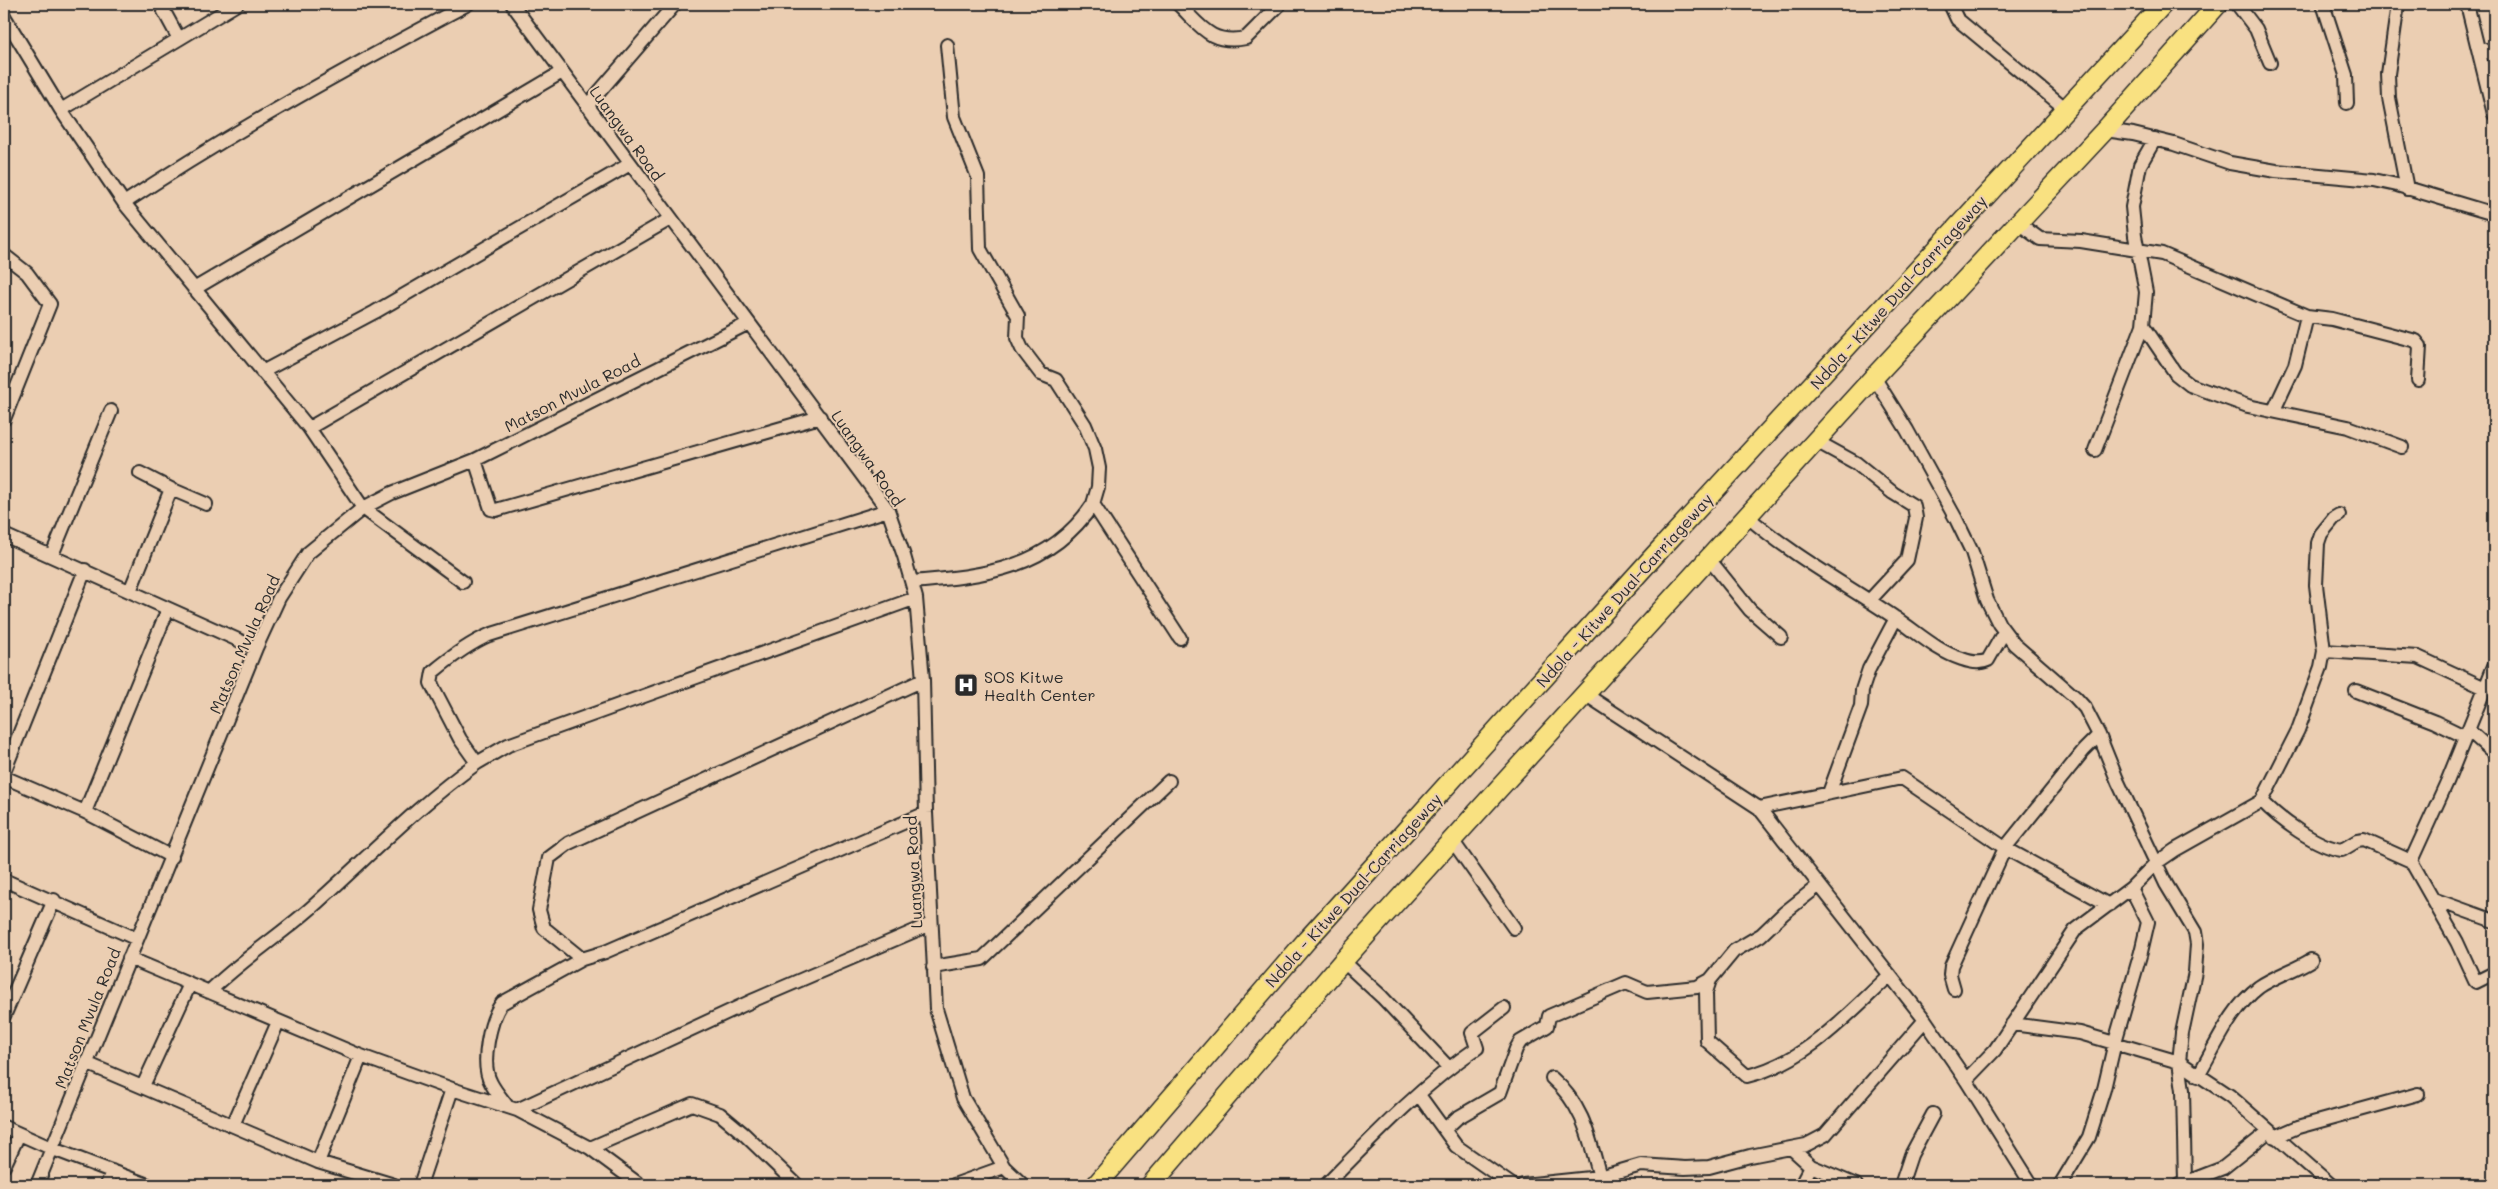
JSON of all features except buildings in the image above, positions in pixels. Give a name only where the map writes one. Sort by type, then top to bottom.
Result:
[{"type":"highway","name":"Ndola - Kitwe Dual-Carriageway","points":[[1096,1185],[1307,940],[1654,556],[2163,4]]},
{"type":"highway","points":[[1151,1185],[1343,961],[1452,840],[1874,377],[2105,130],[2218,4]]},
{"type":"street","points":[[160,4],[179,39]]},
{"type":"street","points":[[61,110],[237,4]]},
{"type":"street","points":[[124,203],[197,155],[389,46],[468,4]]},
{"type":"street","name":"Luangwa Road","points":[[512,4],[670,220],[888,510],[913,582],[916,598],[923,680],[926,813],[936,1009],[956,1080],[972,1115],[1004,1167],[1023,1185]]},
{"type":"street","points":[[587,106],[675,4]]},
{"type":"street","points":[[1178,4],[1208,35],[1214,38],[1238,40],[1246,38],[1280,4]]},
{"type":"street","points":[[1950,4],[1956,19],[2066,109]]},
{"type":"street","points":[[2237,4],[2256,29],[2270,62]]},
{"type":"street","points":[[2323,4],[2346,75],[2347,103]]},
{"type":"street","points":[[2398,4],[2388,74],[2389,98],[2407,189]]},
{"type":"street","points":[[2467,4],[2494,114]]},
{"type":"street","points":[[4,16],[61,110],[124,203],[309,428],[363,508],[463,582]]},
{"type":"street","points":[[913,582],[965,578],[1022,564],[1046,552],[1066,537],[1083,519],[1093,504],[1098,487],[1099,468],[1095,450],[1085,424],[1056,380],[1041,374],[1022,349],[1017,338],[1018,316],[980,249],[978,177],[954,116],[947,45]]},
{"type":"street","points":[[2478,47],[2494,55]]},
{"type":"street","points":[[194,289],[562,72]]},
{"type":"street","points":[[2105,130],[2155,139],[2230,163],[2276,172],[2374,180],[2494,214]]},
{"type":"street","points":[[2095,450],[2143,325],[2146,292],[2132,207],[2140,165],[2155,139]]},
{"type":"street","points":[[262,372],[375,312],[630,164]]},
{"type":"street","points":[[309,428],[670,220]]},
{"type":"street","points":[[2018,223],[2036,238],[2080,241],[2138,252],[2162,254],[2307,316],[2342,321],[2416,340],[2420,346],[2418,380]]},
{"type":"street","points":[[4,255],[27,274],[50,304],[4,419]]},
{"type":"street","points":[[2274,410],[2295,365],[2307,316]]},
{"type":"street","name":"Matson Mvula Road","points":[[37,1185],[256,648],[279,598],[308,553],[363,508],[475,460],[748,323]]},
{"type":"street","points":[[2143,325],[2176,374],[2190,385],[2248,406],[2348,427],[2402,448]]},
{"type":"street","points":[[1874,377],[1907,430],[1956,519],[1972,552],[1986,600],[2004,632],[2014,644],[2085,708],[2166,884],[2192,925],[2197,944],[2195,972],[2182,1033],[2179,1062],[2183,1090],[2181,1184],[2223,1168],[2272,1134],[2418,1094]]},
{"type":"street","points":[[52,555],[111,411]]},
{"type":"street","points":[[475,460],[492,509],[496,510],[820,418]]},
{"type":"street","points":[[1816,441],[1856,463],[1893,493],[1914,506],[1916,518],[1907,560],[1869,601]]},
{"type":"street","points":[[140,473],[206,504]]},
{"type":"street","points":[[130,591],[172,489]]},
{"type":"street","points":[[1093,504],[1180,638]]},
{"type":"street","points":[[477,763],[460,739],[431,683],[432,672],[468,644],[524,622],[888,510]]},
{"type":"street","points":[[1966,1080],[1995,1050],[2069,937],[2131,888],[2156,863],[2175,850],[2262,801],[2298,730],[2321,667],[2324,650],[2316,585],[2318,543],[2329,523],[2339,515]]},
{"type":"street","points":[[1748,517],[1785,547],[1896,618],[1928,642],[1961,659],[1984,663],[1992,656],[2004,632]]},
{"type":"street","points":[[4,535],[256,648]]},
{"type":"street","points":[[1709,560],[1750,610],[1781,637]]},
{"type":"street","points":[[4,772],[85,570]]},
{"type":"street","points":[[209,992],[224,976],[298,919],[446,785],[508,744],[916,598]]},
{"type":"street","points":[[85,812],[168,609]]},
{"type":"street","points":[[1830,793],[1861,706],[1862,690],[1869,670],[1896,618]]},
{"type":"street","points":[[2324,650],[2418,657],[2485,688]]},
{"type":"street","points":[[2411,861],[2467,734],[2494,666]]},
{"type":"street","points":[[582,959],[544,928],[540,910],[549,858],[557,850],[923,680]]},
{"type":"street","points":[[2356,691],[2467,734],[2494,753]]},
{"type":"street","points":[[1585,694],[1759,808],[1818,886],[1925,1020],[1966,1080],[2032,1185]]},
{"type":"street","points":[[1954,989],[1950,975],[1951,966],[2005,848],[2099,735]]},
{"type":"street","points":[[4,777],[85,812],[172,857]]},
{"type":"street","points":[[1759,808],[1902,778],[2005,848],[2108,905]]},
{"type":"street","points":[[933,967],[982,959],[1168,781]]},
{"type":"street","points":[[2262,801],[2274,814],[2325,845],[2342,850],[2358,841],[2364,840],[2411,861],[2434,899],[2475,981],[2494,974]]},
{"type":"street","points":[[512,1108],[490,1082],[488,1067],[487,1050],[495,1012],[502,1003],[582,959],[605,952],[926,813]]},
{"type":"street","points":[[1452,840],[1514,928]]},
{"type":"street","points":[[4,880],[54,900],[137,939]]},
{"type":"street","points":[[1818,886],[1784,913],[1761,935],[1734,951],[1710,980],[1706,992],[1707,1041],[1747,1076],[1788,1062],[1824,1035],[1890,975]]},
{"type":"street","points":[[2060,1185],[2089,1137],[2135,978],[2148,922],[2131,888]]},
{"type":"street","points":[[2434,899],[2494,921]]},
{"type":"street","points":[[4,1016],[54,900]]},
{"type":"street","points":[[512,1108],[754,1000],[932,924]]},
{"type":"street","points":[[129,958],[362,1056],[452,1090],[512,1108],[590,1148],[640,1185]]},
{"type":"street","points":[[2198,1076],[2243,1001],[2261,986],[2311,960]]},
{"type":"street","points":[[1343,961],[1382,997],[1448,1068]]},
{"type":"street","points":[[1445,1129],[1457,1118],[1500,1094],[1520,1042],[1547,1026],[1549,1016],[1626,983],[1647,992],[1659,992],[1697,987],[1710,980]]},
{"type":"street","points":[[143,1086],[190,984]]},
{"type":"street","points":[[1326,1185],[1383,1127],[1448,1068],[1477,1048],[1472,1034],[1504,1008]]},
{"type":"street","points":[[1523,1185],[1600,1177],[1641,1165],[1685,1168],[1709,1167],[1806,1145],[1825,1135],[1925,1020]]},
{"type":"street","points":[[233,1125],[278,1022]]},
{"type":"street","points":[[2012,1024],[2065,1030],[2115,1042],[2179,1062],[2230,1096],[2331,1185]]},
{"type":"street","points":[[318,1162],[362,1056]]},
{"type":"street","points":[[86,1064],[143,1086],[318,1162],[394,1185]]},
{"type":"street","points":[[1552,1078],[1568,1092],[1586,1126],[1600,1177]]},
{"type":"street","points":[[420,1185],[452,1090]]},
{"type":"street","points":[[1419,1095],[1456,1146],[1512,1185]]},
{"type":"street","points":[[590,1148],[692,1104],[720,1114],[744,1134],[797,1185]]},
{"type":"street","points":[[1902,1185],[1911,1155],[1933,1114]]},
{"type":"street","points":[[4,1127],[53,1149],[148,1185]]},
{"type":"street","points":[[4,1166],[19,1134]]},
{"type":"street","points":[[1791,1148],[1811,1166],[1856,1185]]},
{"type":"street","points":[[1801,1185],[1811,1166]]},
{"type":"street","points":[[954,1185],[1004,1167]]},
{"type":"street","points":[[107,1185],[112,1171]]},
{"type":"place","name":"SOS Kitwe Health Center","points":[[966,685]]}]
